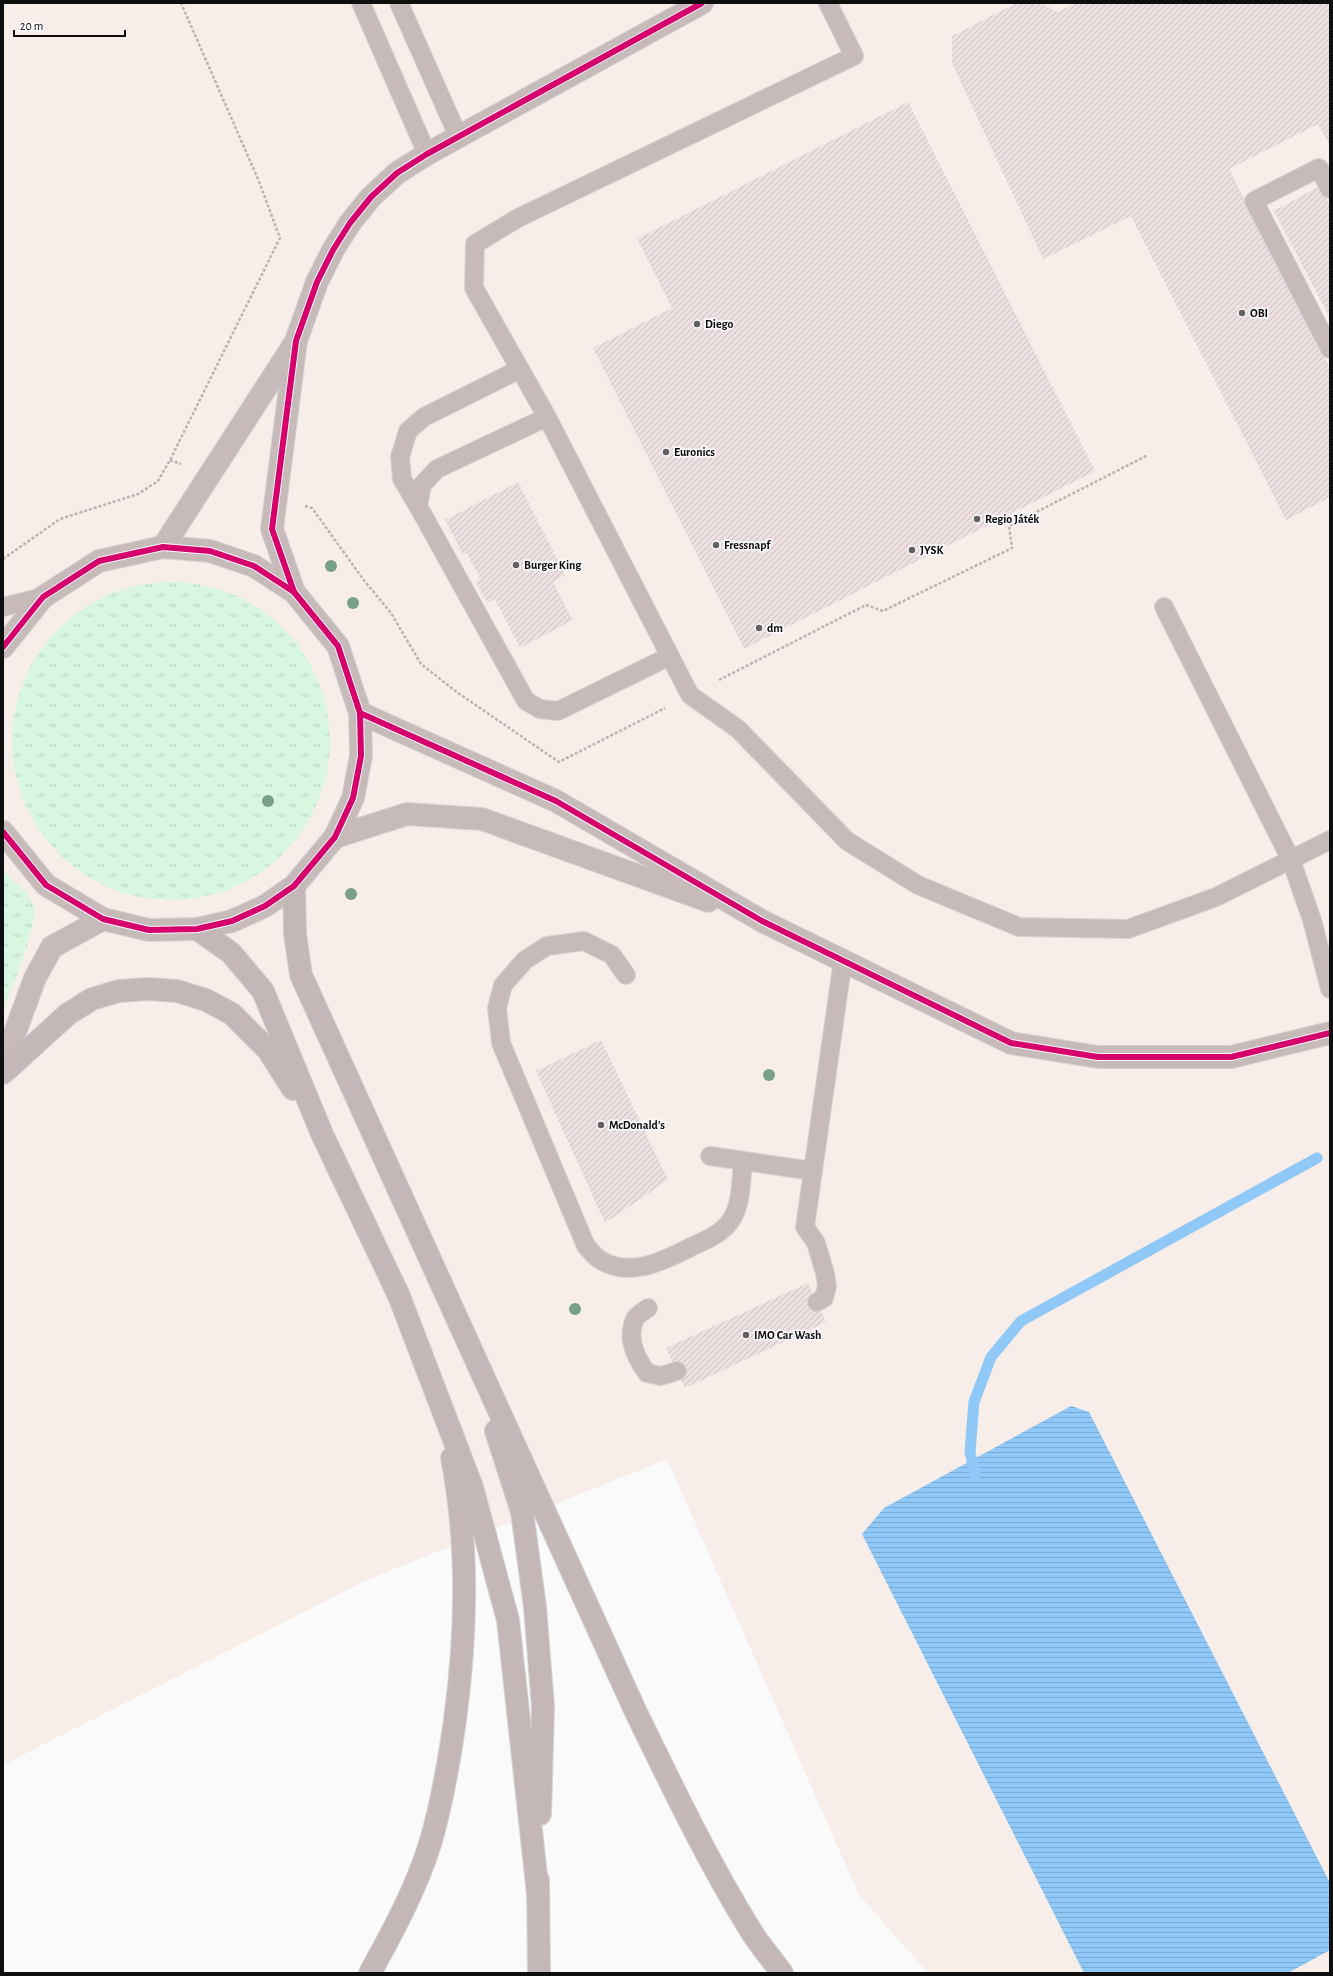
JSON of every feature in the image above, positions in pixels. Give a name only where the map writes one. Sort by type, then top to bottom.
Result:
[{"type":"highway","points":[[294,886],[295,934],[301,975],[634,1708],[678,1799],[752,1932],[782,1973]]},
{"type":"highway","points":[[197,929],[231,953],[263,991],[322,1134],[399,1296],[472,1487],[508,1620],[538,1894]]},
{"type":"highway","points":[[3,1073],[68,1014],[92,999],[119,991],[148,989],[177,991],[206,1000],[232,1014],[268,1050],[322,1134]]},
{"type":"highway","points":[[370,1973],[396,1927],[429,1845],[447,1777],[464,1640],[465,1556],[452,1460],[399,1296]]},
{"type":"highway","points":[[469,1343],[522,1512],[535,1607],[543,1707],[538,1894],[539,1973]]},
{"type":"street","points":[[294,592],[272,529],[296,341],[317,282],[333,250],[350,223],[371,197],[397,173],[427,154],[459,138],[702,3]]},
{"type":"street","points":[[164,547],[296,341]]},
{"type":"street","points":[[3,647],[43,597],[99,561],[164,547],[210,551],[254,566],[294,592],[338,646],[360,713],[361,756],[353,798],[335,837],[294,886],[265,906],[238,918],[197,929],[149,930],[103,919],[46,885],[3,832]]},
{"type":"street","points":[[360,713],[556,802],[762,920],[1011,1043],[1098,1057],[1231,1057],[1330,1033]]},
{"type":"street","points":[[335,837],[406,814],[482,819],[762,920]]},
{"type":"street","points":[[3,1065],[35,978],[52,946],[103,919]]},
{"type":"lane","points":[[361,3],[427,154]]},
{"type":"lane","points":[[399,3],[459,138]]},
{"type":"lane","points":[[828,3],[854,56],[574,190],[518,218],[475,244],[474,288],[547,417],[690,695],[738,729],[847,841],[918,885],[1019,927],[1128,929],[1216,897],[1330,840]]},
{"type":"lane","points":[[1330,189],[1319,168],[1254,201],[1330,349]]},
{"type":"lane","points":[[520,369],[424,417],[408,431],[400,457],[402,479],[526,701],[540,709],[558,711],[670,656]]},
{"type":"lane","points":[[418,506],[422,485],[437,469],[547,417]]},
{"type":"lane","points":[[3,607],[43,597]]},
{"type":"lane","points":[[1164,607],[1290,860],[1312,920],[1330,989]]},
{"type":"lane","points":[[626,975],[612,955],[584,941],[547,946],[525,960],[503,985],[498,1008],[501,1043],[586,1246],[598,1259],[615,1266],[636,1267],[660,1263],[716,1236],[731,1221],[737,1209],[743,1161]]},
{"type":"lane","points":[[817,1302],[824,1298],[828,1286],[816,1243],[805,1227],[843,960]]},
{"type":"lane","points":[[710,1156],[813,1171]]},
{"type":"lane","points":[[648,1308],[636,1318],[633,1331],[633,1346],[637,1360],[647,1373],[661,1376],[677,1371]]},
{"type":"path","points":[[3,559],[60,519],[138,494],[158,481],[170,460],[280,238],[258,178],[181,3]]},
{"type":"shaded area","points":[[3,3],[1330,3],[1330,1973],[928,1973],[859,1895],[667,1459],[367,1580],[3,1765]]},
{"type":"green space","points":[[171,582],[202,585],[232,594],[246,601],[272,618],[294,640],[311,666],[318,680],[327,710],[330,741],[327,772],[318,802],[311,816],[294,842],[272,864],[246,881],[232,888],[202,897],[171,900],[140,897],[110,888],[96,881],[70,864],[48,842],[31,816],[24,802],[15,772],[12,741],[15,710],[24,680],[31,666],[48,640],[70,618],[96,601],[110,594],[140,585]]},
{"type":"green space","points":[[3,870],[27,894],[33,904],[34,912],[29,940],[24,956],[3,1010]]},
{"type":"water","points":[[1071,1406],[1089,1412],[1330,1883],[1330,1950],[1288,1973],[1084,1973],[862,1534],[884,1508]]},
{"type":"building","name":"OBI","points":[[1017,3],[1041,3],[1057,12],[1076,3],[1330,3],[1330,146],[1318,124],[1229,169],[1330,368],[1330,497],[1286,520],[1131,216],[1043,259],[952,63],[952,36]]},
{"type":"building","points":[[908,102],[1095,471],[744,649],[593,348],[672,308],[637,239]]},
{"type":"building","points":[[1320,186],[1330,205],[1330,318],[1274,211]]},
{"type":"building","name":"Burger King","points":[[518,482],[565,575],[553,582],[573,620],[520,648],[495,599],[487,603],[476,582],[481,580],[467,553],[463,555],[445,520]]},
{"type":"building","name":"McDonald's","points":[[601,1040],[668,1180],[605,1223],[536,1071]]},
{"type":"building","name":"IMO Car Wash","points":[[808,1283],[826,1322],[685,1388],[666,1348]]},
{"type":"waterway","points":[[975,1474],[970,1452],[974,1402],[991,1357],[1021,1321],[1317,1158]]},
{"type":"cycle path","points":[[294,592],[272,529],[296,341],[317,282],[333,250],[350,223],[371,197],[397,173],[427,154],[702,3]]},
{"type":"cycle path","points":[[3,647],[43,597],[99,561],[163,547],[210,551],[254,566],[294,592],[338,646],[360,713],[361,756],[353,798],[335,837],[294,886],[265,906],[232,921],[197,929],[149,930],[103,919],[46,885],[3,832]]},
{"type":"cycle path","points":[[360,713],[556,801],[762,921],[1011,1043],[1098,1057],[1231,1057],[1330,1033]]},
{"type":"place","name":"OBI","points":[[1242,313]]},
{"type":"place","name":"Diego","points":[[697,324]]},
{"type":"place","name":"Euronics","points":[[666,452]]},
{"type":"place","name":"Regio Játék","points":[[977,519]]},
{"type":"place","name":"Fressnapf","points":[[716,545]]},
{"type":"place","name":"JYSK","points":[[912,550]]},
{"type":"place","name":"Burger King","points":[[516,565]]},
{"type":"place","name":"dm","points":[[759,628]]},
{"type":"place","name":"McDonald's","points":[[601,1125]]},
{"type":"place","name":"IMO Car Wash","points":[[746,1335]]}]
